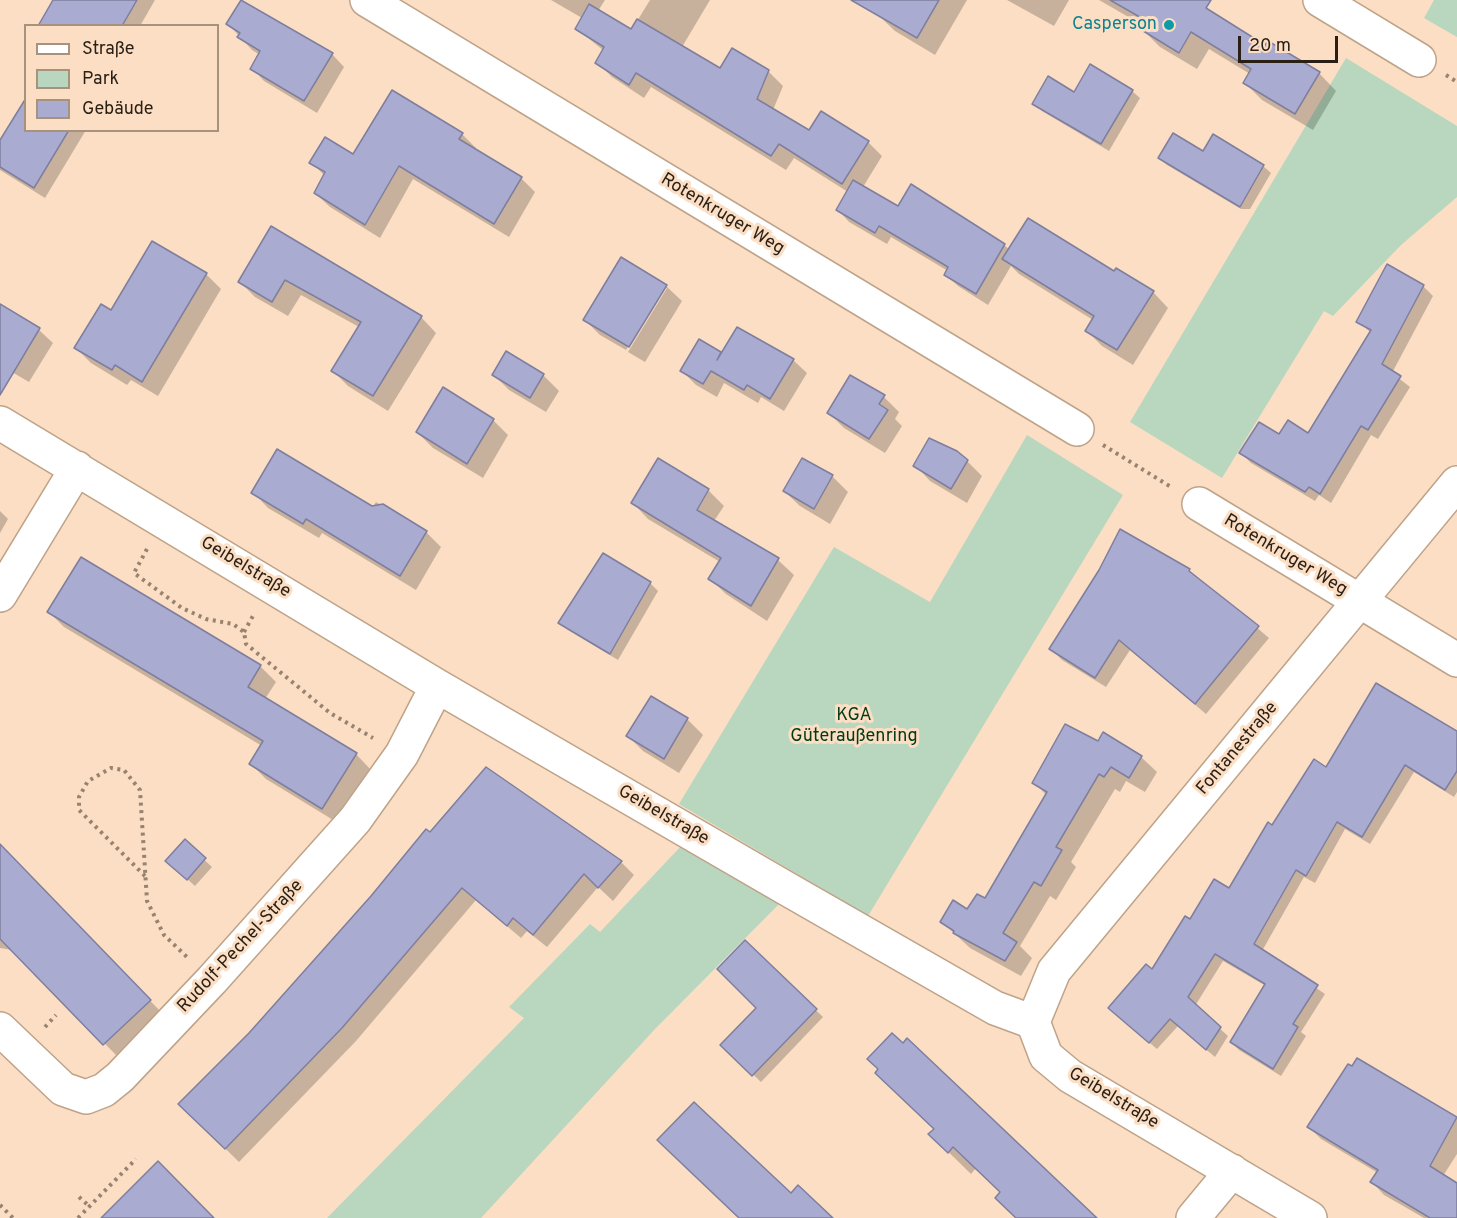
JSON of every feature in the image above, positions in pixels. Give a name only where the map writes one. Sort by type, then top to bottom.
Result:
[{"type":"street","name":"Rotenkruger Weg","points":[[367,0],[1077,429]]},
{"type":"street","points":[[1320,0],[1419,60]]},
{"type":"street","name":"Geibelstraße","points":[[0,423],[437,686],[986,1002],[1033,1022],[1046,1056],[1070,1076],[1310,1218]]},
{"type":"street","points":[[0,595],[77,468]]},
{"type":"street","name":"Fontanestraße","points":[[1033,1022],[1054,971],[1457,483]]},
{"type":"street","name":"Rotenkruger Weg","points":[[1199,504],[1457,660]]},
{"type":"street","name":"Rudolf-Pechel-Straße","points":[[0,1029],[49,1079],[63,1089],[86,1097],[104,1090],[120,1077],[212,980],[355,820],[402,754],[437,686]]},
{"type":"street","points":[[1193,1218],[1232,1171]]},
{"type":"path","points":[[1114,451],[1199,504]]},
{"type":"path","points":[[134,573],[182,608],[206,619],[233,624],[244,632],[246,644],[330,713],[402,754]]},
{"type":"path","points":[[146,876],[79,810],[79,797],[88,781],[111,768],[124,770],[140,790],[146,876],[147,901],[164,935],[212,980]]},
{"type":"path","points":[[78,1218],[136,1160]]},
{"type":"path","points":[[80,1197],[90,1207]]},
{"type":"path","points":[[0,1205],[13,1218]]},
{"type":"green space","points":[[1434,0],[1457,0],[1457,37],[1424,18]]},
{"type":"green space","points":[[1346,58],[1457,126],[1457,197],[1401,245],[1333,316],[1324,311],[1222,478],[1130,422]]},
{"type":"green space","name":"KGA Güteraußenring","points":[[1027,435],[1123,495],[868,916],[679,804],[834,547],[930,602]]},
{"type":"green space","points":[[683,844],[781,902],[655,1029],[481,1218],[327,1218],[524,1018],[509,1007],[590,924],[600,932]]},
{"type":"building","points":[[53,0],[137,0],[123,24],[39,24]]},
{"type":"building","points":[[241,0],[333,53],[304,101],[250,69],[260,51],[237,37],[240,33],[226,24]]},
{"type":"building","points":[[851,0],[939,0],[917,38]]},
{"type":"building","points":[[1110,0],[1211,0],[1206,8],[1265,45],[1268,41],[1320,72],[1295,114],[1243,83],[1251,69],[1191,32],[1179,53],[1140,29],[1145,20]]},
{"type":"building","points":[[589,4],[631,29],[637,19],[720,68],[732,48],[769,70],[757,99],[809,130],[821,111],[869,141],[842,184],[779,144],[771,156],[636,73],[629,85],[595,63],[604,47],[575,29]]},
{"type":"building","points":[[1090,64],[1133,90],[1101,144],[1032,104],[1048,76],[1074,92]]},
{"type":"building","points":[[392,90],[463,133],[459,139],[522,177],[494,224],[399,166],[365,225],[314,193],[325,172],[309,163],[325,137],[353,154]]},
{"type":"building","points":[[24,101],[24,132],[68,132],[34,188],[0,167],[0,140]]},
{"type":"building","points":[[1173,133],[1203,151],[1213,134],[1264,165],[1240,207],[1158,158]]},
{"type":"building","points":[[853,180],[898,206],[911,184],[1005,244],[976,294],[944,275],[948,267],[879,226],[875,233],[836,210]]},
{"type":"building","points":[[1028,218],[1114,271],[1116,268],[1154,291],[1117,350],[1085,331],[1094,316],[1002,259]]},
{"type":"building","points":[[271,226],[422,316],[373,396],[331,371],[361,322],[285,280],[272,302],[238,282]]},
{"type":"building","points":[[152,241],[207,273],[142,382],[115,365],[112,370],[74,348],[101,304],[111,310]]},
{"type":"building","points":[[621,257],[667,285],[629,347],[583,320]]},
{"type":"building","points":[[1387,264],[1424,285],[1382,364],[1401,376],[1368,430],[1361,426],[1320,494],[1309,487],[1305,492],[1239,453],[1259,422],[1279,434],[1288,420],[1308,433],[1371,330],[1356,322]]},
{"type":"building","points":[[0,304],[40,328],[0,395]]},
{"type":"building","points":[[737,327],[794,359],[770,399],[747,385],[744,390],[711,371],[703,384],[680,371],[699,339],[721,352],[717,360]]},
{"type":"building","points":[[506,351],[544,374],[530,398],[492,375]]},
{"type":"building","points":[[850,375],[885,395],[879,404],[888,410],[869,439],[827,413]]},
{"type":"building","points":[[443,387],[494,419],[467,464],[416,432]]},
{"type":"building","points":[[929,438],[957,451],[968,460],[951,489],[913,466]]},
{"type":"building","points":[[277,449],[372,506],[383,504],[427,531],[400,576],[306,519],[303,524],[251,493]]},
{"type":"building","points":[[658,458],[709,489],[697,510],[779,558],[751,606],[708,579],[721,558],[631,503]]},
{"type":"building","points":[[802,458],[833,475],[814,509],[783,491]]},
{"type":"building","points":[[1120,529],[1190,569],[1189,571],[1259,626],[1195,704],[1119,640],[1095,678],[1049,649],[1099,570]]},
{"type":"building","points":[[603,553],[651,582],[610,654],[558,623]]},
{"type":"building","points":[[81,557],[261,665],[248,687],[357,753],[322,809],[249,764],[263,741],[47,612]]},
{"type":"building","points":[[1376,683],[1457,731],[1457,771],[1445,790],[1405,765],[1362,837],[1337,822],[1306,876],[1296,870],[1254,944],[1318,985],[1293,1024],[1298,1027],[1273,1069],[1230,1042],[1265,984],[1215,954],[1188,997],[1221,1027],[1206,1050],[1170,1019],[1149,1043],[1108,1008],[1146,964],[1152,969],[1185,916],[1190,919],[1214,879],[1229,888],[1268,822],[1272,825],[1314,759],[1326,767]]},
{"type":"building","points":[[651,696],[688,718],[664,759],[626,736]]},
{"type":"building","points":[[1065,724],[1098,741],[1103,732],[1142,756],[1129,778],[1111,767],[1104,777],[1099,774],[1056,847],[1062,850],[1041,886],[1034,882],[1003,933],[1017,942],[1005,961],[953,933],[954,931],[940,922],[953,900],[967,909],[977,894],[985,898],[1047,792],[1032,783]]},
{"type":"building","points":[[486,767],[622,861],[598,888],[584,874],[533,935],[513,918],[507,926],[462,888],[342,1028],[225,1149],[178,1104],[249,1033],[371,896],[426,829],[430,832]]},
{"type":"building","points":[[185,839],[206,858],[187,880],[165,861]]},
{"type":"building","points":[[0,844],[151,1000],[103,1045],[0,939]]},
{"type":"building","points":[[745,940],[817,1009],[752,1076],[720,1045],[756,1008],[717,969]]},
{"type":"building","points":[[892,1033],[903,1043],[907,1038],[1097,1218],[1016,1218],[995,1198],[1000,1192],[953,1147],[948,1153],[928,1134],[934,1129],[875,1073],[878,1069],[867,1059]]},
{"type":"building","points":[[1357,1058],[1457,1117],[1430,1166],[1457,1183],[1457,1218],[1430,1218],[1370,1182],[1378,1170],[1307,1127],[1348,1064],[1352,1066]]},
{"type":"building","points":[[694,1102],[791,1193],[798,1185],[833,1218],[739,1218],[657,1140]]},
{"type":"building","points":[[158,1161],[214,1218],[101,1218]]},
{"type":"place","name":"Casperson","points":[[1169,25]]}]
